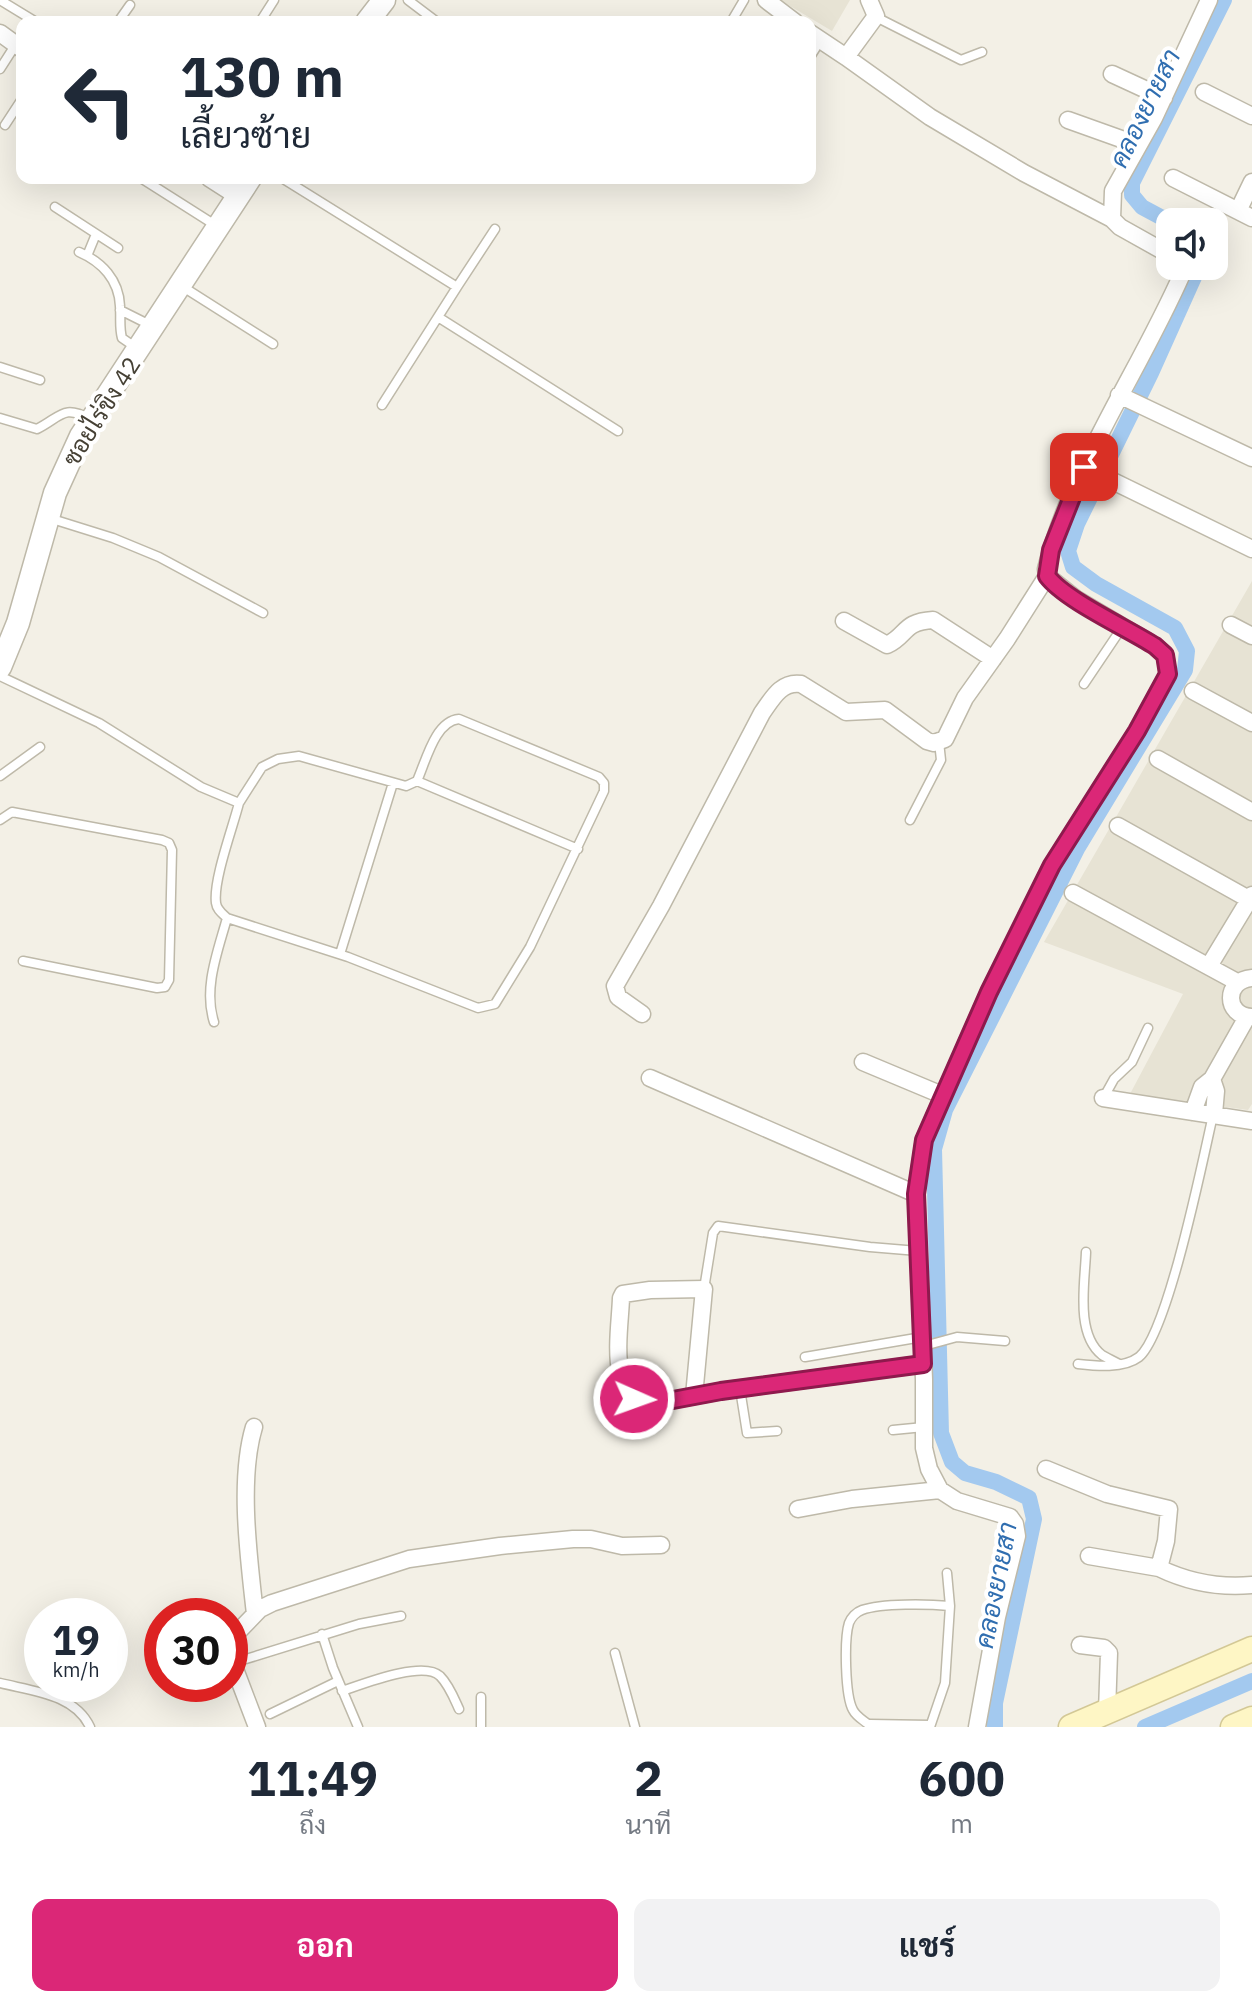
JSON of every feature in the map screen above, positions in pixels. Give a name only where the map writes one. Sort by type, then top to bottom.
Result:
[{"type":"main road","points":[[1071,1727],[1252,1649]]},
{"type":"street","points":[[372,16],[384,0]]},
{"type":"street","points":[[766,0],[787,16]]},
{"type":"street","points":[[846,57],[876,16],[869,0]]},
{"type":"street","points":[[1112,219],[1113,191],[1164,98],[1209,0]]},
{"type":"street","points":[[816,38],[957,133],[1024,173],[1112,219],[1120,227],[1156,247]]},
{"type":"street","points":[[1112,74],[1164,98]]},
{"type":"street","points":[[1204,92],[1252,116]]},
{"type":"street","points":[[1068,120],[1138,145]]},
{"type":"street","points":[[1173,178],[1245,214],[1252,182]]},
{"type":"street","name":"ซอยไร่ขิง 42","points":[[1,663],[18,623],[63,471],[92,419],[243,187]]},
{"type":"street","points":[[642,1014],[618,997],[614,992],[615,986],[661,906],[762,713],[784,687],[801,684],[846,712],[885,710],[927,741],[939,741],[950,733],[965,698],[1047,576],[1051,550],[1095,472],[1122,396],[1179,280]]},
{"type":"street","points":[[1122,396],[1252,458]]},
{"type":"street","points":[[1095,472],[1252,549]]},
{"type":"street","points":[[977,1727],[997,1617],[1017,1536],[1010,1517],[957,1501],[940,1490],[929,1469],[924,1448],[923,1364],[927,1342],[916,1194],[924,1140],[989,992],[1052,865],[1137,731],[1168,674],[1165,655],[1155,646],[1076,599],[1047,576]]},
{"type":"street","points":[[844,621],[887,645],[895,642],[909,625],[933,620],[993,659]]},
{"type":"street","points":[[1231,625],[1252,636]]},
{"type":"street","points":[[1193,691],[1252,723]]},
{"type":"street","points":[[1158,759],[1252,812]]},
{"type":"street","points":[[1118,826],[1251,898],[1209,966]]},
{"type":"street","points":[[1073,893],[1209,966],[1244,980],[1230,993],[1230,1000],[1235,1011],[1249,1017],[1212,1079],[1202,1087],[1193,1112]]},
{"type":"street","points":[[863,1062],[942,1095]]},
{"type":"street","points":[[650,1078],[916,1194]]},
{"type":"street","points":[[1212,1079],[1216,1091],[1214,1114]]},
{"type":"street","points":[[1103,1098],[1252,1121]]},
{"type":"street","points":[[694,1396],[704,1289],[628,1293],[621,1298],[618,1366],[626,1391],[634,1399],[649,1403],[923,1364]]},
{"type":"street","points":[[254,1427],[247,1482],[248,1551],[255,1614]]},
{"type":"street","points":[[1046,1469],[1107,1494],[1169,1509],[1159,1568]]},
{"type":"street","points":[[798,1509],[852,1499],[940,1490]]},
{"type":"street","points":[[248,1621],[272,1603],[409,1559],[573,1539],[591,1539],[622,1546],[661,1545]]},
{"type":"street","points":[[1089,1556],[1159,1568],[1179,1578],[1217,1585],[1252,1585]]},
{"type":"street","points":[[1080,1645],[1104,1648],[1109,1653],[1107,1712]]},
{"type":"street","points":[[248,1694],[257,1727]]},
{"type":"lane","points":[[0,0],[26,16]]},
{"type":"lane","points":[[408,0],[429,16]]},
{"type":"lane","points":[[122,16],[130,5]]},
{"type":"lane","points":[[876,16],[961,60],[982,52]]},
{"type":"lane","points":[[0,69],[16,50]]},
{"type":"lane","points":[[5,125],[16,108]]},
{"type":"lane","points":[[150,184],[217,226]]},
{"type":"lane","points":[[292,184],[457,287]]},
{"type":"lane","points":[[55,207],[118,248]]},
{"type":"lane","points":[[382,405],[495,229]]},
{"type":"lane","points":[[96,234],[83,254],[103,266],[115,282],[122,338],[139,349]]},
{"type":"lane","points":[[179,285],[273,344]]},
{"type":"lane","points":[[120,310],[153,327]]},
{"type":"lane","points":[[438,317],[618,431]]},
{"type":"lane","points":[[0,367],[40,380]]},
{"type":"lane","points":[[0,418],[37,429],[65,411],[75,410],[92,419]]},
{"type":"lane","points":[[48,518],[113,538],[159,557],[263,613]]},
{"type":"lane","points":[[1084,684],[1123,626]]},
{"type":"lane","points":[[1,663],[201,787],[239,803]]},
{"type":"lane","points":[[459,719],[599,777],[604,783],[604,791],[578,849],[530,947],[495,1004],[478,1008],[340,954],[227,918],[219,911],[216,902],[218,883],[239,803],[262,767],[299,756],[393,783],[406,786],[417,781],[442,727],[449,720],[459,719]]},
{"type":"lane","points":[[910,820],[941,760],[939,741]]},
{"type":"lane","points":[[0,776],[40,747]]},
{"type":"lane","points":[[417,781],[578,849]]},
{"type":"lane","points":[[340,954],[393,783]]},
{"type":"lane","points":[[0,820],[12,812],[162,840],[169,843],[172,850],[169,980],[165,987],[157,988],[23,961]]},
{"type":"lane","points":[[214,1022],[209,1005],[214,966],[227,918]]},
{"type":"lane","points":[[1103,1098],[1114,1079],[1132,1062],[1148,1028]]},
{"type":"lane","points":[[1078,1364],[1120,1364],[1139,1357],[1151,1339],[1188,1228],[1214,1114]]},
{"type":"lane","points":[[704,1289],[713,1233],[718,1226],[919,1251]]},
{"type":"lane","points":[[1086,1252],[1084,1309],[1089,1337],[1100,1354],[1120,1364]]},
{"type":"lane","points":[[805,1357],[957,1337],[1005,1341]]},
{"type":"lane","points":[[740,1389],[747,1433],[777,1431]]},
{"type":"lane","points":[[893,1430],[925,1427]]},
{"type":"lane","points":[[947,1573],[950,1606],[945,1683],[930,1726],[870,1726],[850,1703],[848,1625],[854,1615],[862,1610],[892,1607],[950,1606]]},
{"type":"lane","points":[[248,1655],[401,1616]]},
{"type":"lane","points":[[322,1634],[358,1727]]},
{"type":"lane","points":[[615,1653],[635,1727]]},
{"type":"lane","points":[[342,1691],[403,1673],[427,1670],[438,1674],[459,1709]]},
{"type":"lane","points":[[270,1714],[338,1681]]},
{"type":"lane","points":[[0,1683],[64,1700],[78,1710],[90,1727]]},
{"type":"lane","points":[[481,1697],[481,1727]]},
{"type":"shaded area","points":[[780,0],[850,0],[832,31],[816,21],[816,16],[807,16]]},
{"type":"shaded area","points":[[1252,581],[1252,1104],[1248,1110],[1130,1094],[1183,994],[1044,942]]},
{"type":"waterway","name":"คลองยายสา","points":[[1156,214],[1142,207],[1132,195],[1132,183],[1224,0]]},
{"type":"waterway","name":"คลองยายสา","points":[[995,1727],[995,1703],[1034,1519],[1029,1498],[996,1482],[965,1473],[952,1462],[941,1433],[934,1149],[945,1110],[1078,847],[1185,670],[1187,651],[1175,628],[1096,584],[1073,567],[1068,551],[1077,524],[1193,280]]},
{"type":"waterway","points":[[1145,1727],[1252,1681]]},
{"type":"route","points":[[634,1399],[657,1403],[721,1391],[923,1364],[916,1194],[924,1140],[989,992],[1052,865],[1137,731],[1168,674],[1165,655],[1155,646],[1076,599],[1047,576],[1051,550],[1084,467]]}]
